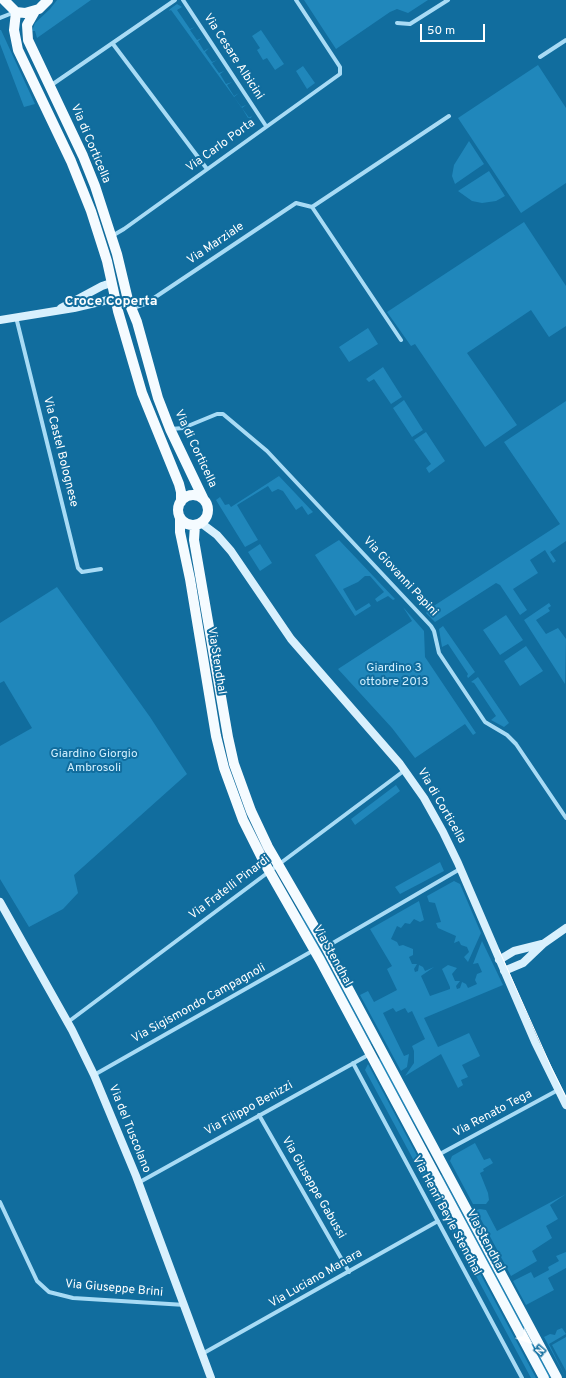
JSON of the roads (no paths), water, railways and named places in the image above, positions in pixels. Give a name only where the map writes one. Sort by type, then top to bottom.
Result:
[{"type":"main road","points":[[4,0],[16,12],[25,13],[35,11]]},
{"type":"main road","name":"Via di Corticella","points":[[48,0],[35,11],[29,20],[26,35],[83,156],[112,236],[158,398],[170,430],[204,500]]},
{"type":"main road","name":"Via di Corticella","points":[[16,12],[14,30],[18,50],[80,184],[104,252],[115,302],[142,393],[180,488],[181,502]]},
{"type":"main road","points":[[111,283],[122,286],[127,293]]},
{"type":"main road","points":[[115,302],[132,308]]},
{"type":"main road","points":[[193,495],[204,500],[208,512],[206,519],[198,524],[188,524],[180,517],[178,509],[181,502],[189,496],[193,495]]},
{"type":"main road","name":"Via Stendhal","points":[[180,517],[183,547],[222,762],[243,820],[269,872],[314,950],[544,1378]]},
{"type":"main road","name":"Via Stendhal","points":[[198,524],[194,540],[231,752],[251,811],[278,865],[326,947],[557,1378]]},
{"type":"street","points":[[50,86],[175,0]]},
{"type":"street","name":"Via Cesare Albicini","points":[[182,0],[266,126]]},
{"type":"street","name":"Via Carlo Porta","points":[[112,236],[124,229],[342,72],[296,0]]},
{"type":"street","points":[[397,23],[410,24],[448,0]]},
{"type":"street","points":[[0,18],[16,12]]},
{"type":"street","points":[[540,57],[566,40]]},
{"type":"street","points":[[113,44],[207,169]]},
{"type":"street","points":[[401,340],[312,206],[449,116]]},
{"type":"street","name":"Via Marziale","points":[[132,308],[145,304],[296,203],[312,206]]},
{"type":"street","points":[[59,309],[102,286],[111,283]]},
{"type":"street","points":[[0,320],[59,309],[74,308],[108,300],[115,302]]},
{"type":"street","name":"Via Castel Bolognese","points":[[16,316],[78,568],[82,572],[101,569]]},
{"type":"street","name":"Via Giovanni Papini","points":[[170,430],[176,427],[182,428],[217,414],[223,414],[267,451],[431,626],[434,631],[439,653],[484,720],[489,725],[507,735],[516,744],[566,818]]},
{"type":"street","name":"Via di Corticella","points":[[198,524],[212,531],[231,551],[291,639],[405,770],[438,822],[461,869],[499,960],[566,1105]]},
{"type":"street","points":[[194,540],[196,536],[202,532],[212,531]]},
{"type":"street","name":"Via Fratelli Pinardi","points":[[68,1022],[405,770]]},
{"type":"street","points":[[326,947],[461,869]]},
{"type":"street","name":"Via del Tuscolano","points":[[0,902],[68,1022],[94,1074],[185,1305],[211,1378]]},
{"type":"street","points":[[504,971],[523,963],[543,944],[566,928]]},
{"type":"street","points":[[499,960],[514,951],[543,944]]},
{"type":"street","name":"Via Sigismondo Campagnoli","points":[[94,1074],[314,950]]},
{"type":"street","name":"Via Filippo Benizzi","points":[[138,1183],[370,1054]]},
{"type":"street","name":"Via Henri Beyle Stendhal","points":[[353,1063],[522,1378]]},
{"type":"street","name":"Via Renato Tega","points":[[438,1155],[558,1090]]},
{"type":"street","name":"Via Giuseppe Gabussi","points":[[259,1115],[349,1272]]},
{"type":"street","name":"Via Giuseppe Brini","points":[[0,1202],[37,1281],[49,1292],[73,1298],[185,1305]]},
{"type":"street","name":"Via Luciano Manara","points":[[202,1354],[438,1221]]},
{"type":"tram line","points":[[499,950],[566,1097]]},
{"type":"district","name":"Croce Coperta","points":[[111,302]]},
{"type":"park label","name":"Giardino 3 ottobre 2013","points":[[394,676]]},
{"type":"park label","name":"Giardino Giorgio Ambrosoli","points":[[94,762]]}]
